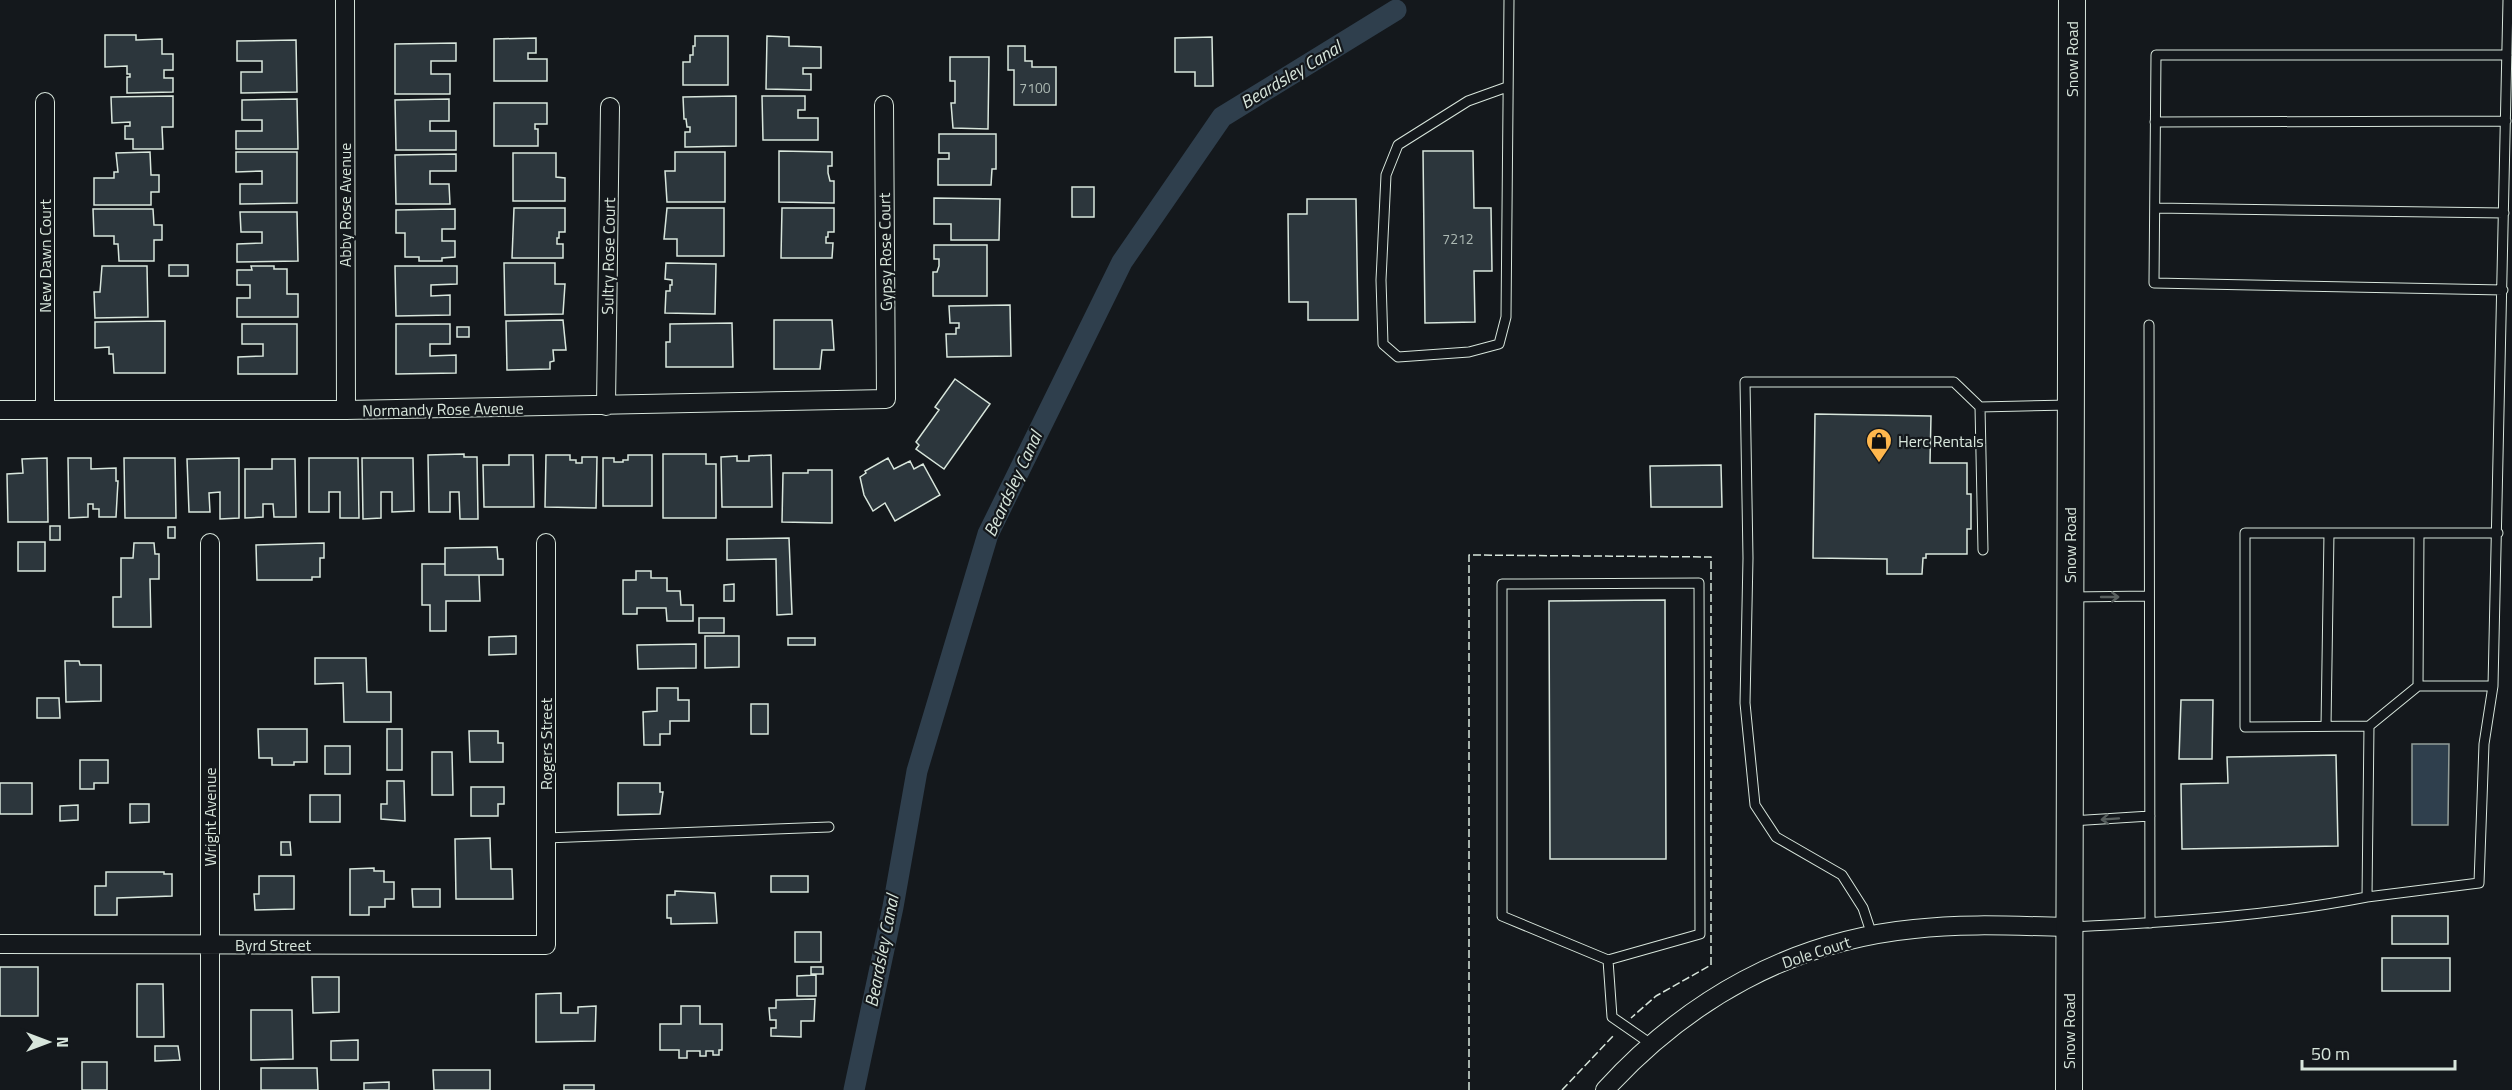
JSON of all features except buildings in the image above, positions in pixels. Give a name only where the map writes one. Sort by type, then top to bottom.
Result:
[{"type":"main road","name":"Snow Road","points":[[2069,1090],[2072,0]]},
{"type":"street","name":"Abby Rose Avenue","points":[[345,0],[346,410]]},
{"type":"street","name":"New Dawn Court","points":[[45,102],[45,410]]},
{"type":"street","name":"Gypsy Rose Court","points":[[884,105],[886,399]]},
{"type":"street","name":"Sultry Rose Court","points":[[606,406],[610,107]]},
{"type":"street","name":"Normandy Rose Avenue","points":[[0,411],[346,410],[886,399]]},
{"type":"street","name":"Wright Avenue","points":[[210,543],[210,1090]]},
{"type":"street","name":"Rogers Street","points":[[546,543],[546,945]]},
{"type":"street","name":"Dole Court","points":[[1605,1090],[1651,1044],[1697,1008],[1737,983],[1811,951],[1872,935],[1914,929],[1960,926],[2070,927]]},
{"type":"street","name":"Byrd Street","points":[[0,944],[546,945]]},
{"type":"lane","points":[[1507,87],[1468,101],[1398,145],[1386,175],[1382,280],[1383,344],[1398,357],[1469,352],[1499,344],[1506,317],[1509,0]]},
{"type":"lane","points":[[2070,927],[2248,916],[2304,909],[2367,897],[2480,883],[2484,744],[2493,686],[2498,533],[2508,0]]},
{"type":"lane","points":[[2503,290],[2154,283],[2156,55],[2507,56]]},
{"type":"lane","points":[[2155,122],[2506,121]]},
{"type":"lane","points":[[2155,208],[2504,213]]},
{"type":"lane","points":[[2149,325],[2150,923]]},
{"type":"lane","points":[[1872,935],[1863,908],[1842,875],[1776,837],[1755,805],[1744,703],[1748,558],[1745,382],[1954,382],[1980,407],[1983,550]]},
{"type":"lane","points":[[1980,407],[2070,405]]},
{"type":"lane","points":[[2493,686],[2418,686],[2369,726],[2245,727],[2246,533],[2498,533]]},
{"type":"lane","points":[[2326,726],[2329,533]]},
{"type":"lane","points":[[2418,686],[2419,533]]},
{"type":"lane","points":[[1699,583],[1700,934],[1608,960],[1502,916],[1502,584],[1699,583]]},
{"type":"lane","points":[[2070,597],[2149,596]]},
{"type":"lane","points":[[2367,897],[2369,726]]},
{"type":"lane","points":[[2070,821],[2150,816]]},
{"type":"lane","points":[[546,838],[829,827]]},
{"type":"lane","points":[[1608,960],[1612,1017],[1651,1044]]},
{"type":"water","points":[[2412,744],[2449,744],[2448,825],[2412,825]]},
{"type":"waterway","name":"Beardsley Canal","points":[[854,1090],[893,907],[917,771],[988,534],[1122,262],[1222,117],[1396,10]]},
{"type":"fence","points":[[1469,1090],[1469,555],[1711,557],[1711,965],[1656,996],[1631,1018]]},
{"type":"fence","points":[[1562,1090],[1613,1036]]},
{"type":"place","name":"Herc Rentals","points":[[1879,464]]}]
